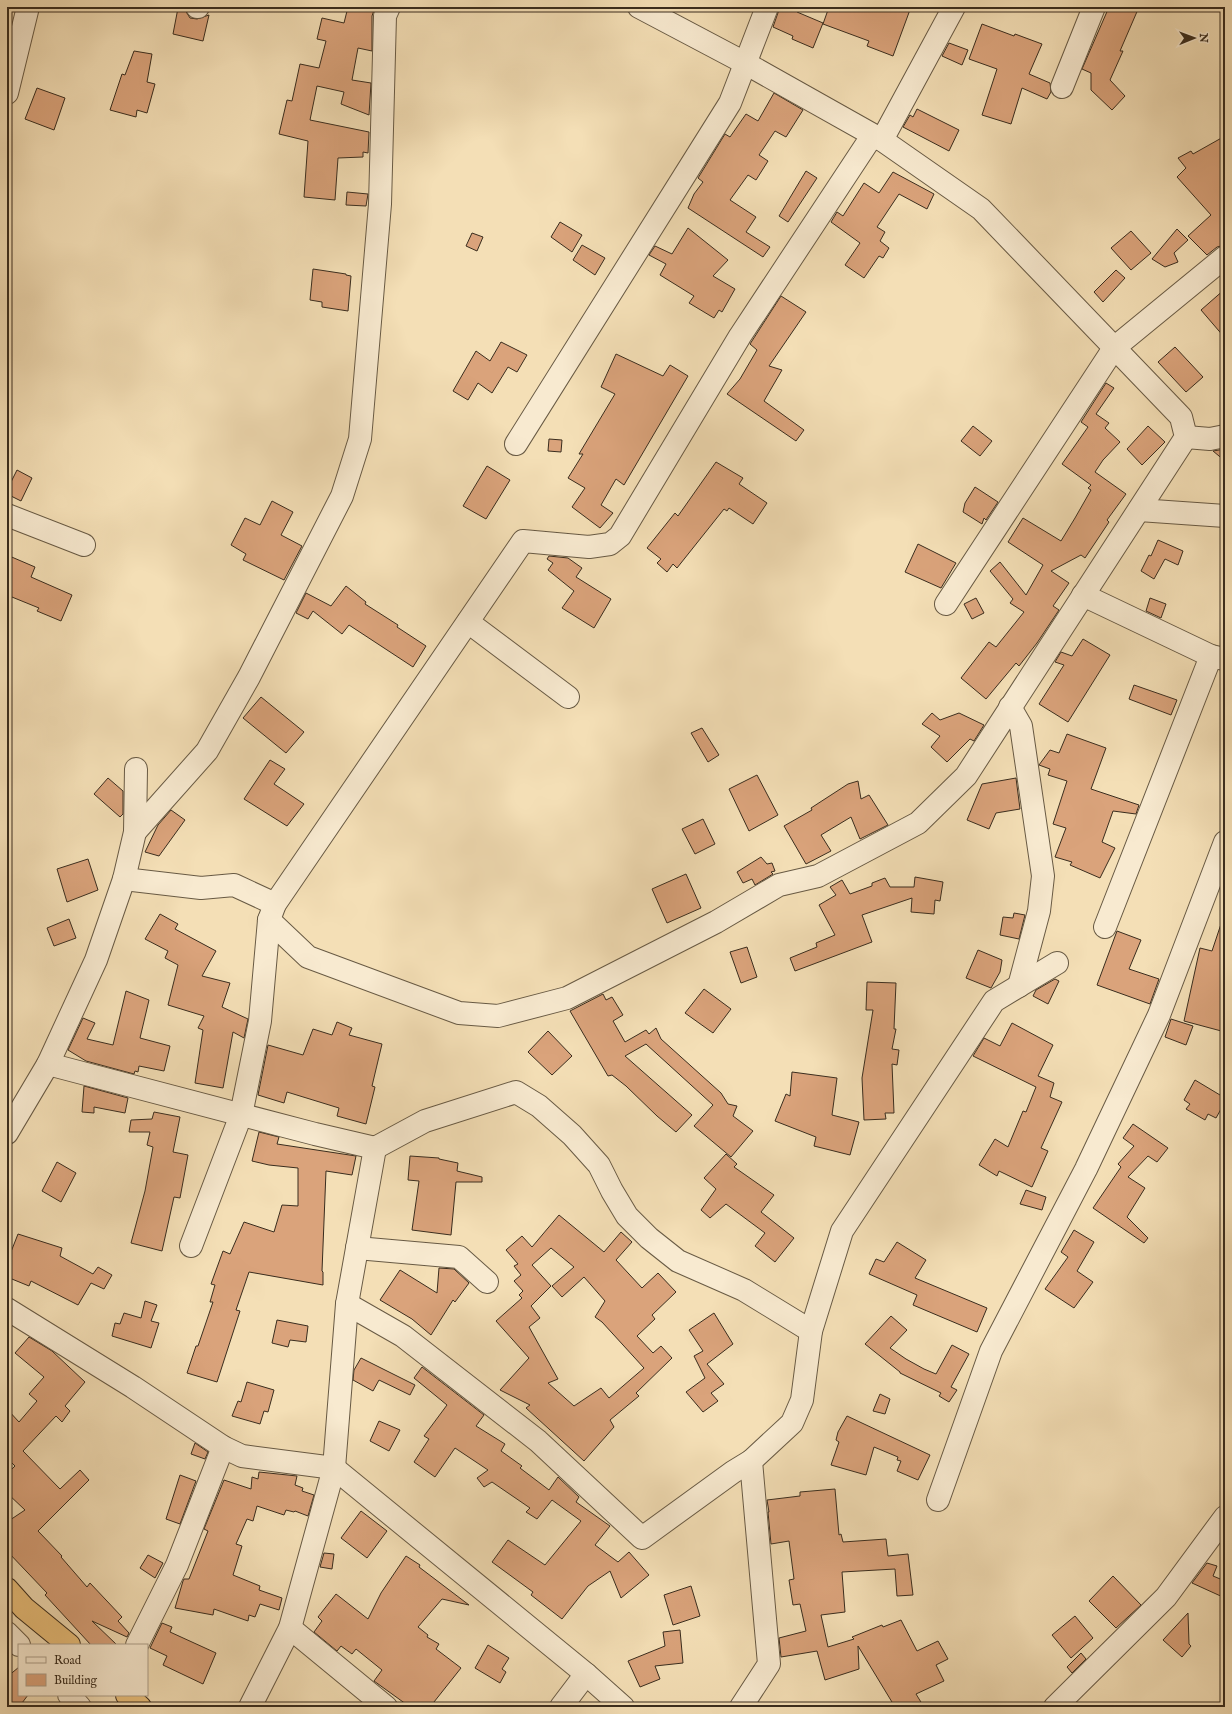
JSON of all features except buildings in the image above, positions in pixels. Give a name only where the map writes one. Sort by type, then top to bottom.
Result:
[{"type":"highway","points":[[7,1588],[24,1608],[67,1644]]},
{"type":"highway","points":[[128,1696],[140,1707]]},
{"type":"street","points":[[7,93],[28,7]]},
{"type":"street","points":[[134,832],[210,745],[249,677],[342,496],[358,446],[360,438],[380,204],[385,16],[389,7]]},
{"type":"street","points":[[124,879],[201,888],[234,885],[272,912],[308,957],[459,1013],[498,1016],[567,998],[716,922],[779,885],[818,876],[918,823],[966,776],[1186,437],[1180,417],[981,210],[877,138],[745,63],[639,7]]},
{"type":"street","points":[[516,444],[730,102],[767,7]]},
{"type":"street","points":[[191,1246],[241,1115],[260,1021],[272,912],[523,541],[589,547],[610,544],[620,536],[740,336],[877,138],[954,7]]},
{"type":"street","points":[[1062,87],[1094,7]]},
{"type":"street","points":[[946,604],[1114,348],[1225,257]]},
{"type":"street","points":[[1186,437],[1210,439],[1225,436]]},
{"type":"street","points":[[1139,510],[1225,516]]},
{"type":"street","points":[[7,515],[84,545]]},
{"type":"street","points":[[1083,595],[1218,658],[1105,927]]},
{"type":"street","points":[[468,622],[568,696]]},
{"type":"street","points":[[1010,707],[1021,726],[1043,876],[1039,911],[1019,986]]},
{"type":"street","points":[[7,1133],[48,1064],[96,960],[124,879],[134,832],[136,769]]},
{"type":"street","points":[[938,1500],[991,1351],[1086,1169],[1159,1015],[1225,842]]},
{"type":"street","points":[[348,1304],[403,1336],[538,1440],[642,1538],[733,1472],[751,1461],[792,1423],[802,1400],[811,1331],[842,1231],[994,1001],[1057,963]]},
{"type":"street","points":[[48,1064],[241,1115],[375,1148],[425,1121],[516,1092],[540,1106],[572,1135],[599,1165],[627,1216],[649,1238],[678,1261],[744,1290],[811,1331]]},
{"type":"street","points":[[250,1707],[290,1628],[334,1468],[348,1304],[375,1148]]},
{"type":"street","points":[[357,1248],[460,1257],[487,1282]]},
{"type":"street","points":[[7,1309],[133,1387],[223,1447],[242,1456],[334,1468],[586,1674],[623,1707]]},
{"type":"street","points":[[138,1644],[177,1565],[223,1447]]},
{"type":"street","points":[[741,1707],[769,1664],[751,1461]]},
{"type":"street","points":[[1055,1707],[1166,1597],[1225,1517]]},
{"type":"street","points":[[290,1628],[386,1707]]},
{"type":"street","points":[[7,1632],[18,1644]]},
{"type":"street","points":[[561,1707],[586,1674]]},
{"type":"street","points":[[70,1696],[80,1707]]}]
